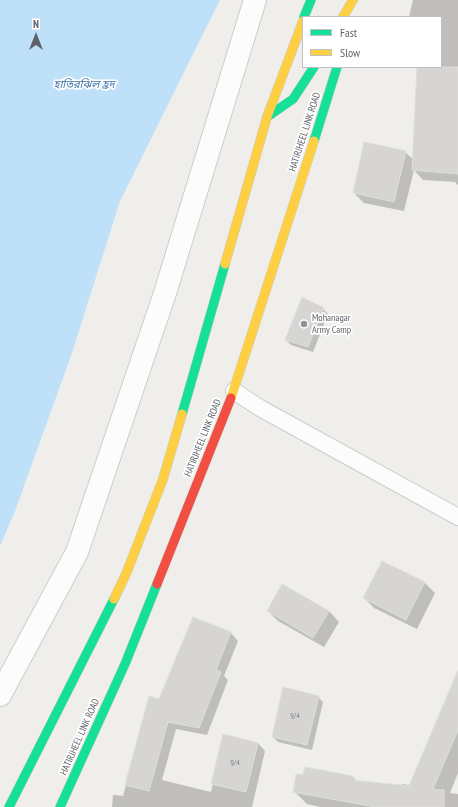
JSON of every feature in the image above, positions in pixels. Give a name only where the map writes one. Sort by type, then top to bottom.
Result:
[{"type":"main road","points":[[304,16],[311,0]]},
{"type":"main road","points":[[344,16],[353,0]]},
{"type":"main road","points":[[353,16],[359,0]]},
{"type":"main road","points":[[10,807],[126,574],[163,479],[267,117],[302,24]]},
{"type":"main road","points":[[267,117],[293,99],[313,68]]},
{"type":"main road","name":"HATIRJHEEL LINK ROAD","points":[[60,807],[125,664],[234,391],[337,68]]},
{"type":"street","points":[[0,695],[77,552],[165,293],[255,0]]},
{"type":"lane","points":[[234,391],[260,408],[458,517]]},
{"type":"water","name":"হাতিরঝিল হ্রদ","points":[[0,0],[220,0],[120,201],[72,353],[15,511],[0,546]]},
{"type":"building","points":[[458,67],[458,174],[412,170],[417,68]]},
{"type":"building","points":[[364,142],[406,151],[394,202],[353,193]]},
{"type":"building","name":"Mohanagar Army Camp","points":[[302,297],[324,308],[308,347],[285,340]]},
{"type":"building","points":[[382,561],[425,582],[406,620],[363,598]]},
{"type":"building","points":[[282,584],[329,611],[313,638],[267,611]]},
{"type":"building","points":[[193,617],[231,632],[216,670],[221,672],[199,728],[168,722],[149,791],[125,785],[149,696],[159,699]]},
{"type":"building","points":[[458,670],[458,730],[433,789],[444,790],[444,807],[375,807],[293,792],[296,774],[303,775],[305,767],[353,776],[352,780],[409,786]]},
{"type":"building","points":[[283,687],[319,696],[307,745],[272,737]]},
{"type":"building","points":[[223,734],[258,743],[246,792],[211,784]]},
{"type":"traffic: fast","points":[[304,16],[311,0]]},
{"type":"traffic: fast","points":[[267,117],[293,99],[313,68]]},
{"type":"traffic: fast","points":[[314,141],[337,68]]},
{"type":"traffic: fast","points":[[182,414],[225,264]]},
{"type":"traffic: fast","points":[[60,807],[125,664],[157,584]]},
{"type":"traffic: fast","points":[[9,807],[114,599]]},
{"type":"traffic: slow","points":[[344,16],[353,0]]},
{"type":"traffic: slow","points":[[225,264],[267,117],[302,24]]},
{"type":"traffic: slow","points":[[231,398],[314,141]]},
{"type":"traffic: slow","points":[[114,599],[126,574],[163,479],[182,414]]},
{"type":"traffic: jam","points":[[157,584],[231,398]]},
{"type":"place","name":"Mohanagar Army Camp","points":[[304,324]]}]
